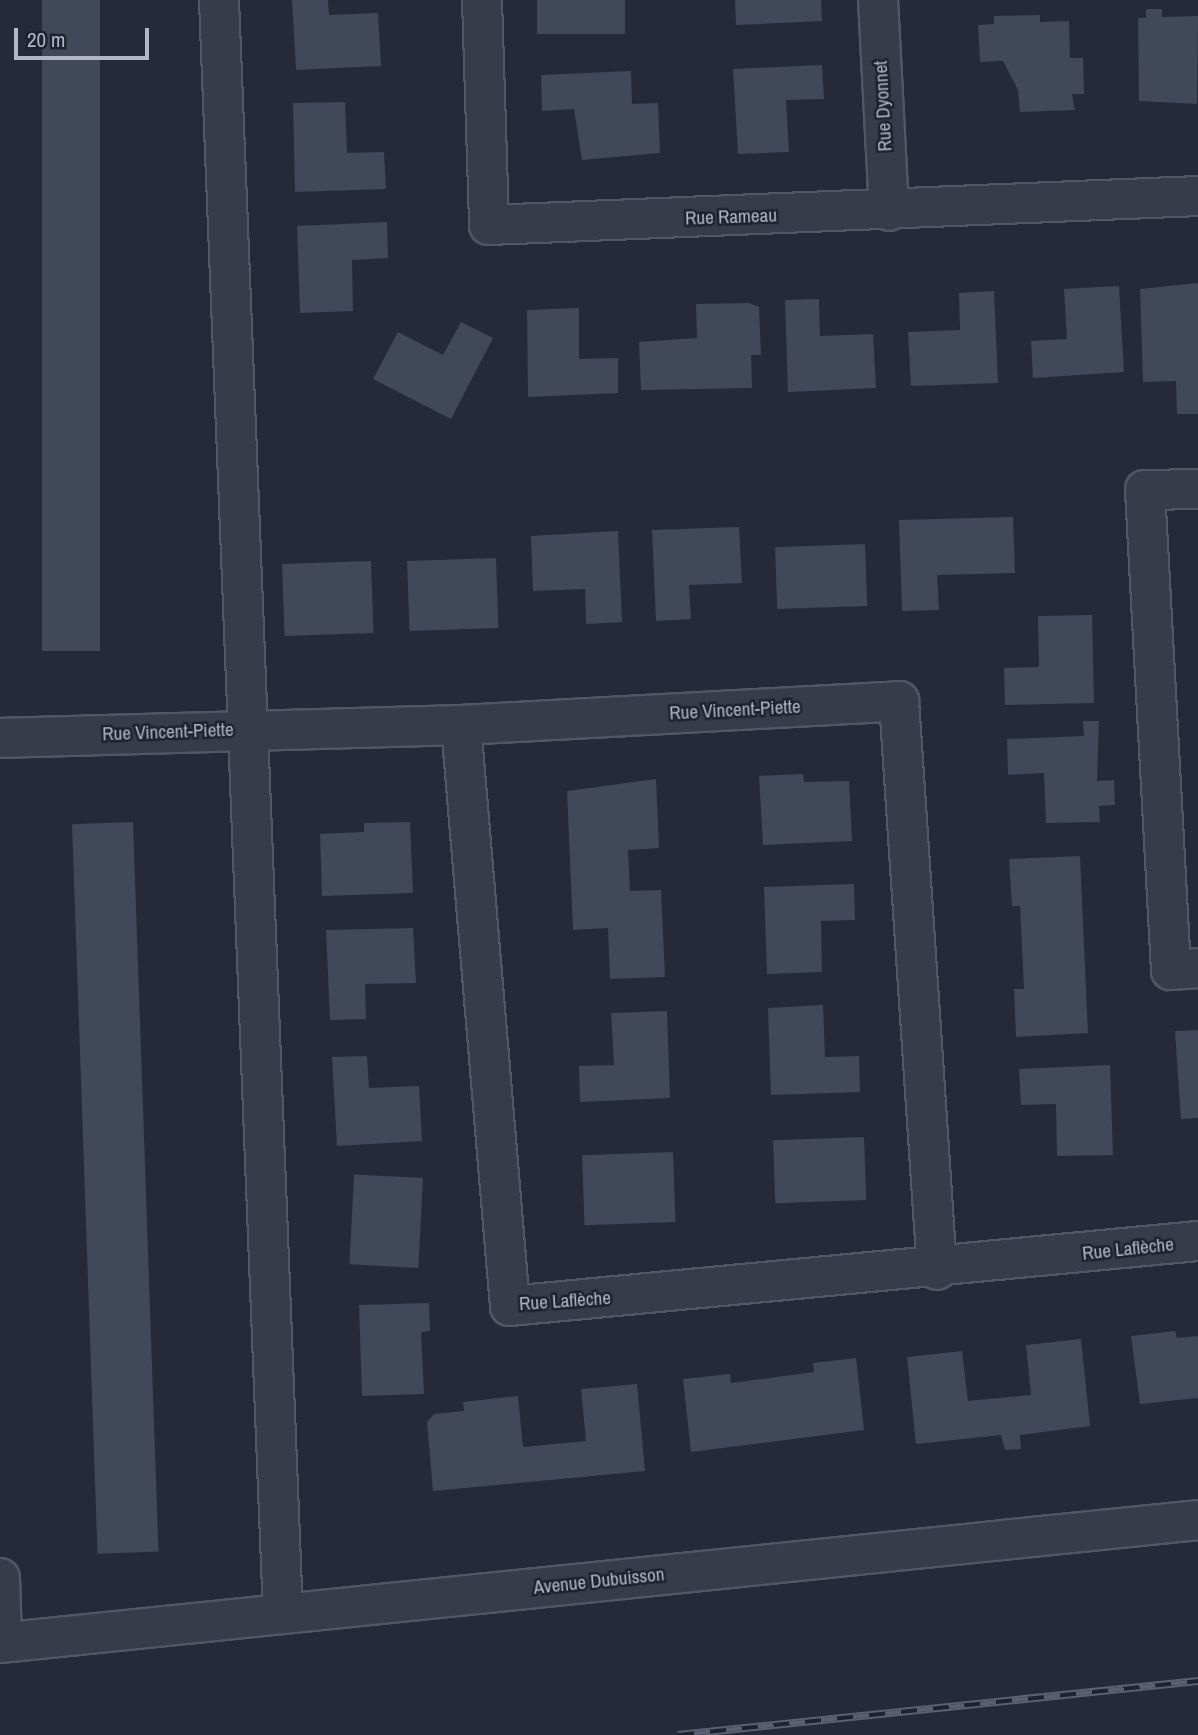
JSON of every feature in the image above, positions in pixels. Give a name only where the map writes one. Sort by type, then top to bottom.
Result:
[{"type":"street","points":[[219,0],[283,1613]]},
{"type":"street","name":"Rue Rameau","points":[[481,0],[489,225],[888,211],[1198,195]]},
{"type":"street","name":"Rue Dyonnet","points":[[878,0],[888,211]]},
{"type":"street","points":[[1198,489],[1145,491],[1171,970],[1198,968]]},
{"type":"street","name":"Rue Vincent-Piette","points":[[0,738],[461,725],[899,701],[937,1270]]},
{"type":"street","name":"Rue Laflèche","points":[[461,725],[510,1306],[937,1270],[1198,1241]]},
{"type":"street","name":"Avenue Dubuisson","points":[[1,1642],[1198,1520]]},
{"type":"street","points":[[0,1578],[1,1642]]},
{"type":"building","points":[[42,0],[100,0],[100,651],[42,651]]},
{"type":"building","points":[[292,0],[328,0],[329,15],[378,13],[381,66],[296,70]]},
{"type":"building","points":[[537,0],[625,0],[625,34],[537,34]]},
{"type":"building","points":[[735,0],[821,0],[822,21],[736,25]]},
{"type":"building","points":[[1146,9],[1162,9],[1162,17],[1198,16],[1197,104],[1139,101],[1138,18],[1146,18]]},
{"type":"building","points":[[1040,15],[1040,22],[1069,21],[1070,58],[1083,58],[1084,94],[1072,94],[1075,110],[1020,112],[1018,90],[1003,61],[980,62],[978,25],[994,24],[994,16]]},
{"type":"building","points":[[822,65],[824,99],[786,100],[789,152],[738,154],[733,69]]},
{"type":"building","points":[[631,71],[632,104],[658,103],[660,153],[582,160],[574,109],[542,111],[541,75]]},
{"type":"building","points":[[345,102],[347,153],[384,152],[386,189],[295,192],[293,103]]},
{"type":"building","points":[[387,222],[388,258],[352,260],[353,311],[300,313],[297,226]]},
{"type":"building","points":[[1198,283],[1198,414],[1177,414],[1176,381],[1143,382],[1140,289]]},
{"type":"building","points":[[1119,286],[1124,372],[1033,378],[1031,341],[1067,339],[1064,289]]},
{"type":"building","points":[[994,291],[998,383],[911,386],[908,332],[960,330],[959,293]]},
{"type":"building","points":[[819,299],[820,336],[873,334],[876,388],[788,392],[785,300]]},
{"type":"building","points":[[749,303],[759,307],[761,355],[751,355],[752,388],[641,390],[639,342],[697,338],[696,304]]},
{"type":"building","points":[[579,308],[579,359],[618,358],[618,393],[528,397],[527,310]]},
{"type":"building","points":[[461,322],[493,338],[451,419],[373,379],[398,332],[443,355]]},
{"type":"building","points":[[1013,517],[1015,573],[937,575],[939,610],[902,611],[899,520]]},
{"type":"building","points":[[739,527],[742,583],[689,585],[691,619],[656,621],[652,530]]},
{"type":"building","points":[[618,531],[622,622],[586,624],[585,589],[533,591],[531,536]]},
{"type":"building","points":[[865,544],[867,606],[777,609],[775,547]]},
{"type":"building","points":[[496,558],[498,628],[409,631],[407,561]]},
{"type":"building","points":[[371,561],[374,633],[285,636],[282,564]]},
{"type":"building","points":[[1092,615],[1094,703],[1005,705],[1004,668],[1039,667],[1038,616]]},
{"type":"building","points":[[1083,721],[1099,721],[1097,781],[1114,780],[1115,805],[1099,806],[1100,822],[1046,823],[1044,773],[1008,775],[1007,739],[1084,736]]},
{"type":"building","points":[[803,774],[804,782],[849,781],[852,841],[763,845],[759,776]]},
{"type":"building","points":[[656,779],[659,848],[628,850],[630,891],[661,890],[665,977],[610,979],[608,928],[573,930],[567,791]]},
{"type":"building","points":[[133,822],[158,1552],[98,1554],[72,824]]},
{"type":"building","points":[[410,822],[413,893],[322,896],[320,834],[364,832],[364,823]]},
{"type":"building","points":[[1080,856],[1088,1033],[1016,1037],[1014,989],[1024,989],[1020,906],[1012,906],[1009,859]]},
{"type":"building","points":[[854,884],[855,920],[821,921],[822,972],[767,974],[764,887]]},
{"type":"building","points":[[413,928],[416,983],[365,984],[366,1019],[330,1020],[326,930]]},
{"type":"building","points":[[823,1005],[825,1057],[859,1056],[860,1092],[771,1095],[768,1008]]},
{"type":"building","points":[[667,1011],[670,1098],[580,1102],[579,1066],[614,1065],[611,1013]]},
{"type":"building","points":[[1198,1030],[1198,1118],[1181,1119],[1175,1031]]},
{"type":"building","points":[[367,1056],[369,1088],[419,1086],[422,1141],[337,1146],[332,1057]]},
{"type":"building","points":[[1110,1065],[1113,1155],[1057,1156],[1056,1104],[1021,1105],[1019,1069]]},
{"type":"building","points":[[864,1137],[866,1200],[775,1203],[773,1140]]},
{"type":"building","points":[[673,1152],[675,1222],[584,1225],[582,1155]]},
{"type":"building","points":[[354,1174],[423,1178],[418,1268],[349,1264]]},
{"type":"building","points":[[429,1303],[430,1331],[421,1332],[424,1394],[362,1396],[359,1305]]},
{"type":"building","points":[[1175,1331],[1177,1338],[1198,1336],[1198,1398],[1140,1404],[1131,1336]]},
{"type":"building","points":[[1081,1339],[1090,1426],[1020,1435],[1021,1449],[1005,1450],[1001,1435],[916,1444],[907,1357],[962,1351],[968,1401],[1031,1395],[1026,1345]]},
{"type":"building","points":[[856,1358],[864,1430],[691,1452],[683,1379],[730,1374],[731,1383],[814,1372],[813,1363]]},
{"type":"building","points":[[637,1384],[645,1471],[433,1491],[427,1422],[434,1414],[464,1411],[463,1402],[518,1396],[523,1447],[586,1441],[581,1389]]},
{"type":"railway","points":[[678,1735],[1198,1681]]}]
